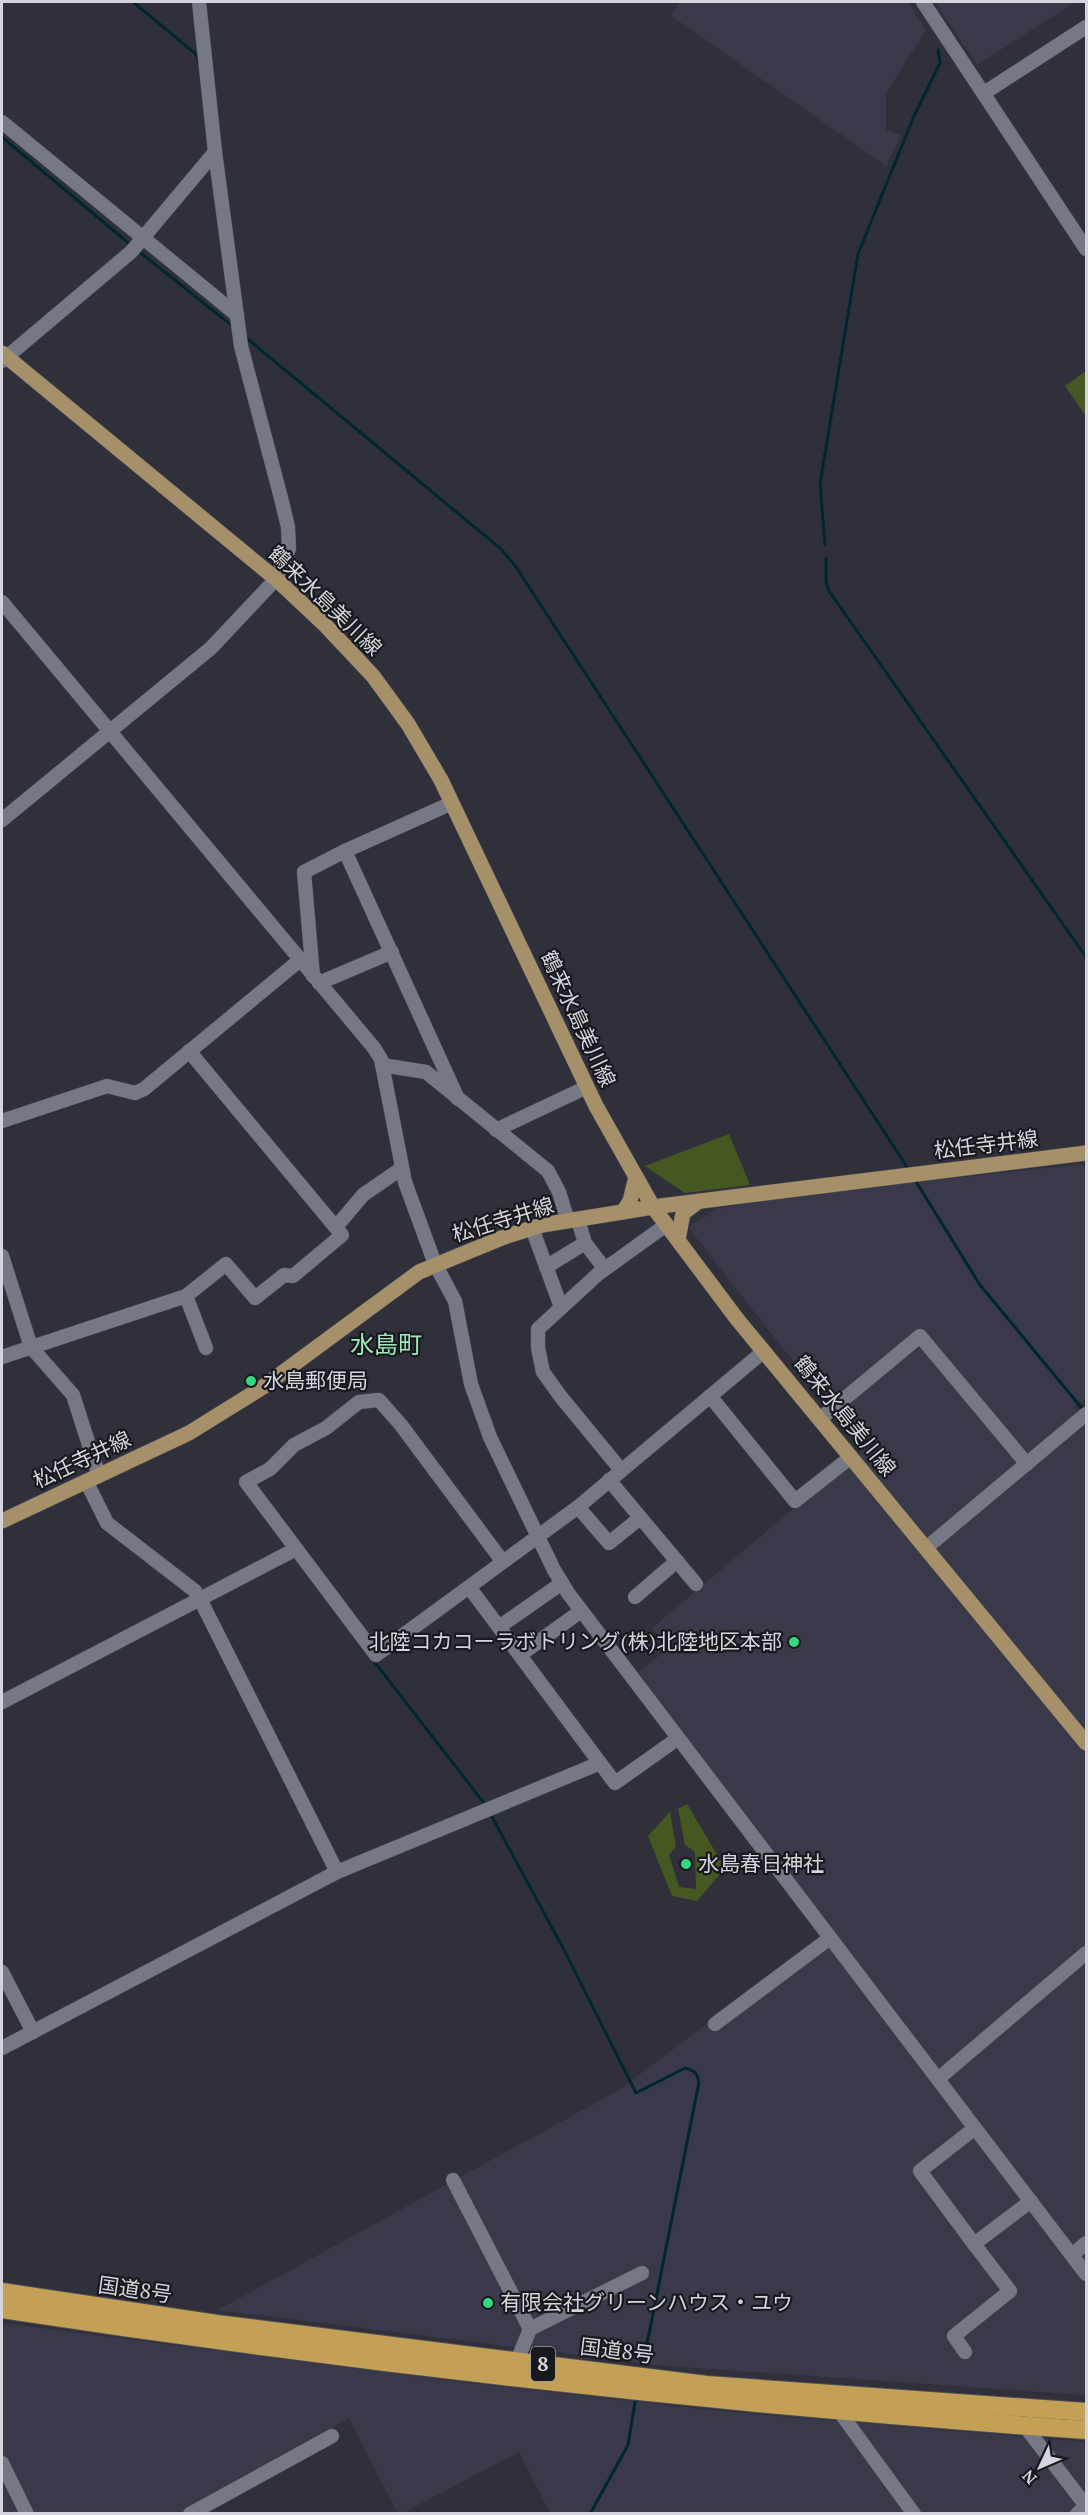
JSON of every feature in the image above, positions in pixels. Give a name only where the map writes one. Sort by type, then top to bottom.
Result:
[{"type":"highway","name":"国道8号","points":[[2,2292],[217,2324],[707,2385],[1086,2412]]},
{"type":"highway","name":"国道8号","points":[[2,2310],[419,2368],[839,2411],[1086,2430]]},
{"type":"main road","name":"鶴来水島美川線","points":[[3,357],[276,579],[326,626],[373,676],[408,724],[452,803],[587,1087],[653,1207],[764,1351],[1086,1743]]},
{"type":"main road","name":"松任寺井線","points":[[2,1521],[189,1433],[263,1387],[419,1272],[487,1243],[532,1228],[653,1207],[1086,1153]]},
{"type":"main road","points":[[622,1212],[630,1201],[636,1177]]},
{"type":"main road","points":[[678,1240],[683,1213],[699,1201]]},
{"type":"street","points":[[2,820],[211,648],[276,579],[289,549],[288,527],[241,341],[215,152],[199,2]]},
{"type":"street","points":[[923,2],[984,93],[1081,228],[1086,249]]},
{"type":"street","points":[[984,93],[1086,27]]},
{"type":"street","points":[[2,122],[137,245],[238,319]]},
{"type":"street","points":[[3,357],[137,245],[215,152]]},
{"type":"street","points":[[2,602],[374,1048],[382,1065],[402,1168],[417,1220],[435,1264],[455,1301],[467,1371],[490,1437],[562,1583],[677,1739],[1086,2274]]},
{"type":"street","points":[[316,980],[304,872],[452,803]]},
{"type":"street","points":[[345,852],[458,1099]]},
{"type":"street","points":[[316,980],[392,952]]},
{"type":"street","points":[[2,1121],[107,1086],[135,1093],[144,1089],[300,960]]},
{"type":"street","points":[[2,1356],[186,1296],[226,1264],[255,1298],[284,1275],[293,1276],[342,1235],[189,1051]]},
{"type":"street","points":[[382,1065],[426,1072],[548,1171],[585,1243],[604,1269]]},
{"type":"street","points":[[496,1130],[587,1087]]},
{"type":"street","points":[[336,1227],[363,1195],[402,1168]]},
{"type":"street","points":[[621,1470],[543,1372],[538,1348],[538,1329],[604,1269],[666,1225]]},
{"type":"street","points":[[532,1228],[561,1307]]},
{"type":"street","points":[[546,1267],[585,1243]]},
{"type":"street","points":[[2,1256],[31,1347],[60,1377],[73,1395],[93,1479],[107,1523],[195,1591],[337,1872]]},
{"type":"street","points":[[186,1296],[206,1348]]},
{"type":"street","points":[[819,1419],[920,1336],[1027,1464]]},
{"type":"street","points":[[503,1562],[401,1425],[379,1400],[358,1402],[326,1428],[294,1445],[270,1468],[246,1482],[376,1656],[578,1507],[764,1351]]},
{"type":"street","points":[[710,1396],[795,1501],[850,1457]]},
{"type":"street","points":[[926,1548],[1085,1415]]},
{"type":"street","points":[[609,1480],[696,1584]]},
{"type":"street","points":[[578,1507],[609,1543],[640,1518]]},
{"type":"street","points":[[2,1702],[296,1549]]},
{"type":"street","points":[[635,1597],[677,1561]]},
{"type":"street","points":[[499,1627],[562,1583]]},
{"type":"street","points":[[469,1587],[615,1783],[677,1739]]},
{"type":"street","points":[[520,1655],[581,1611]]},
{"type":"street","points":[[2,2048],[337,1872],[600,1763]]},
{"type":"street","points":[[715,2024],[830,1938]]},
{"type":"street","points":[[938,2079],[1086,1953]]},
{"type":"street","points":[[2,1971],[33,2032]]},
{"type":"street","points":[[965,2352],[954,2336],[1010,2291],[920,2171],[975,2128]]},
{"type":"street","points":[[453,2180],[530,2330]]},
{"type":"street","points":[[974,2244],[1031,2201]]},
{"type":"street","points":[[1072,2255],[1086,2243]]},
{"type":"street","points":[[518,2361],[530,2330],[642,2273]]},
{"type":"street","points":[[839,2411],[914,2514]]},
{"type":"street","points":[[1024,2426],[1086,2506],[1077,2514]]},
{"type":"street","points":[[190,2514],[211,2509],[332,2436]]},
{"type":"street","points":[[2,2463],[27,2514]]},
{"type":"shaded area","points":[[680,2],[908,2],[926,30],[886,93],[886,130],[901,135],[886,166],[670,15]]},
{"type":"shaded area","points":[[935,2],[1075,2],[977,65]]},
{"type":"shaded area","points":[[1081,1164],[1086,1170],[1086,1398],[1075,1407],[1086,1421],[1086,2395],[667,2366],[218,2310],[619,2090],[829,1932],[638,1672],[669,1648],[652,1628],[865,1448],[781,1346],[688,1227],[716,1209],[780,1197]]},
{"type":"shaded area","points":[[2,2323],[452,2381],[730,2412],[1086,2442],[1086,2513],[550,2513],[519,2452],[398,2514],[349,2418],[200,2502],[206,2513],[2,2514]]},
{"type":"green space","points":[[1086,371],[1086,416],[1065,386]]},
{"type":"green space","points":[[729,1134],[750,1185],[685,1193],[645,1166]]},
{"type":"green space","points":[[687,1804],[725,1868],[697,1901],[672,1896],[648,1836],[670,1812],[676,1846],[669,1855],[679,1887],[696,1889],[695,1852],[685,1845],[678,1809]]},
{"type":"waterway","points":[[133,2],[197,55],[198,61]]},
{"type":"waterway","points":[[825,544],[820,484],[858,254],[914,116],[940,63],[938,50]]},
{"type":"waterway","points":[[2,137],[132,246]]},
{"type":"waterway","points":[[137,250],[235,328]]},
{"type":"waterway","points":[[244,336],[501,549],[516,567],[909,1170]]},
{"type":"waterway","points":[[826,558],[826,581],[829,591],[1086,957]]},
{"type":"waterway","points":[[915,1180],[980,1285],[1085,1412]]},
{"type":"waterway","points":[[373,1660],[487,1807]]},
{"type":"waterway","points":[[491,1815],[563,1948],[636,2093],[685,2068],[695,2072],[699,2082],[643,2364]]},
{"type":"waterway","points":[[590,2514],[628,2445],[635,2402]]},
{"type":"place","name":"水島郵便局","points":[[251,1381]]},
{"type":"place","name":"北陸コカコーラボトリング(株)北陸地区本部","points":[[794,1642]]},
{"type":"place","name":"水島春日神社","points":[[686,1864]]},
{"type":"place","name":"有限会社グリーンハウス・ユウ","points":[[488,2303]]},
{"type":"district","name":"水島町","points":[[386,1345]]}]
